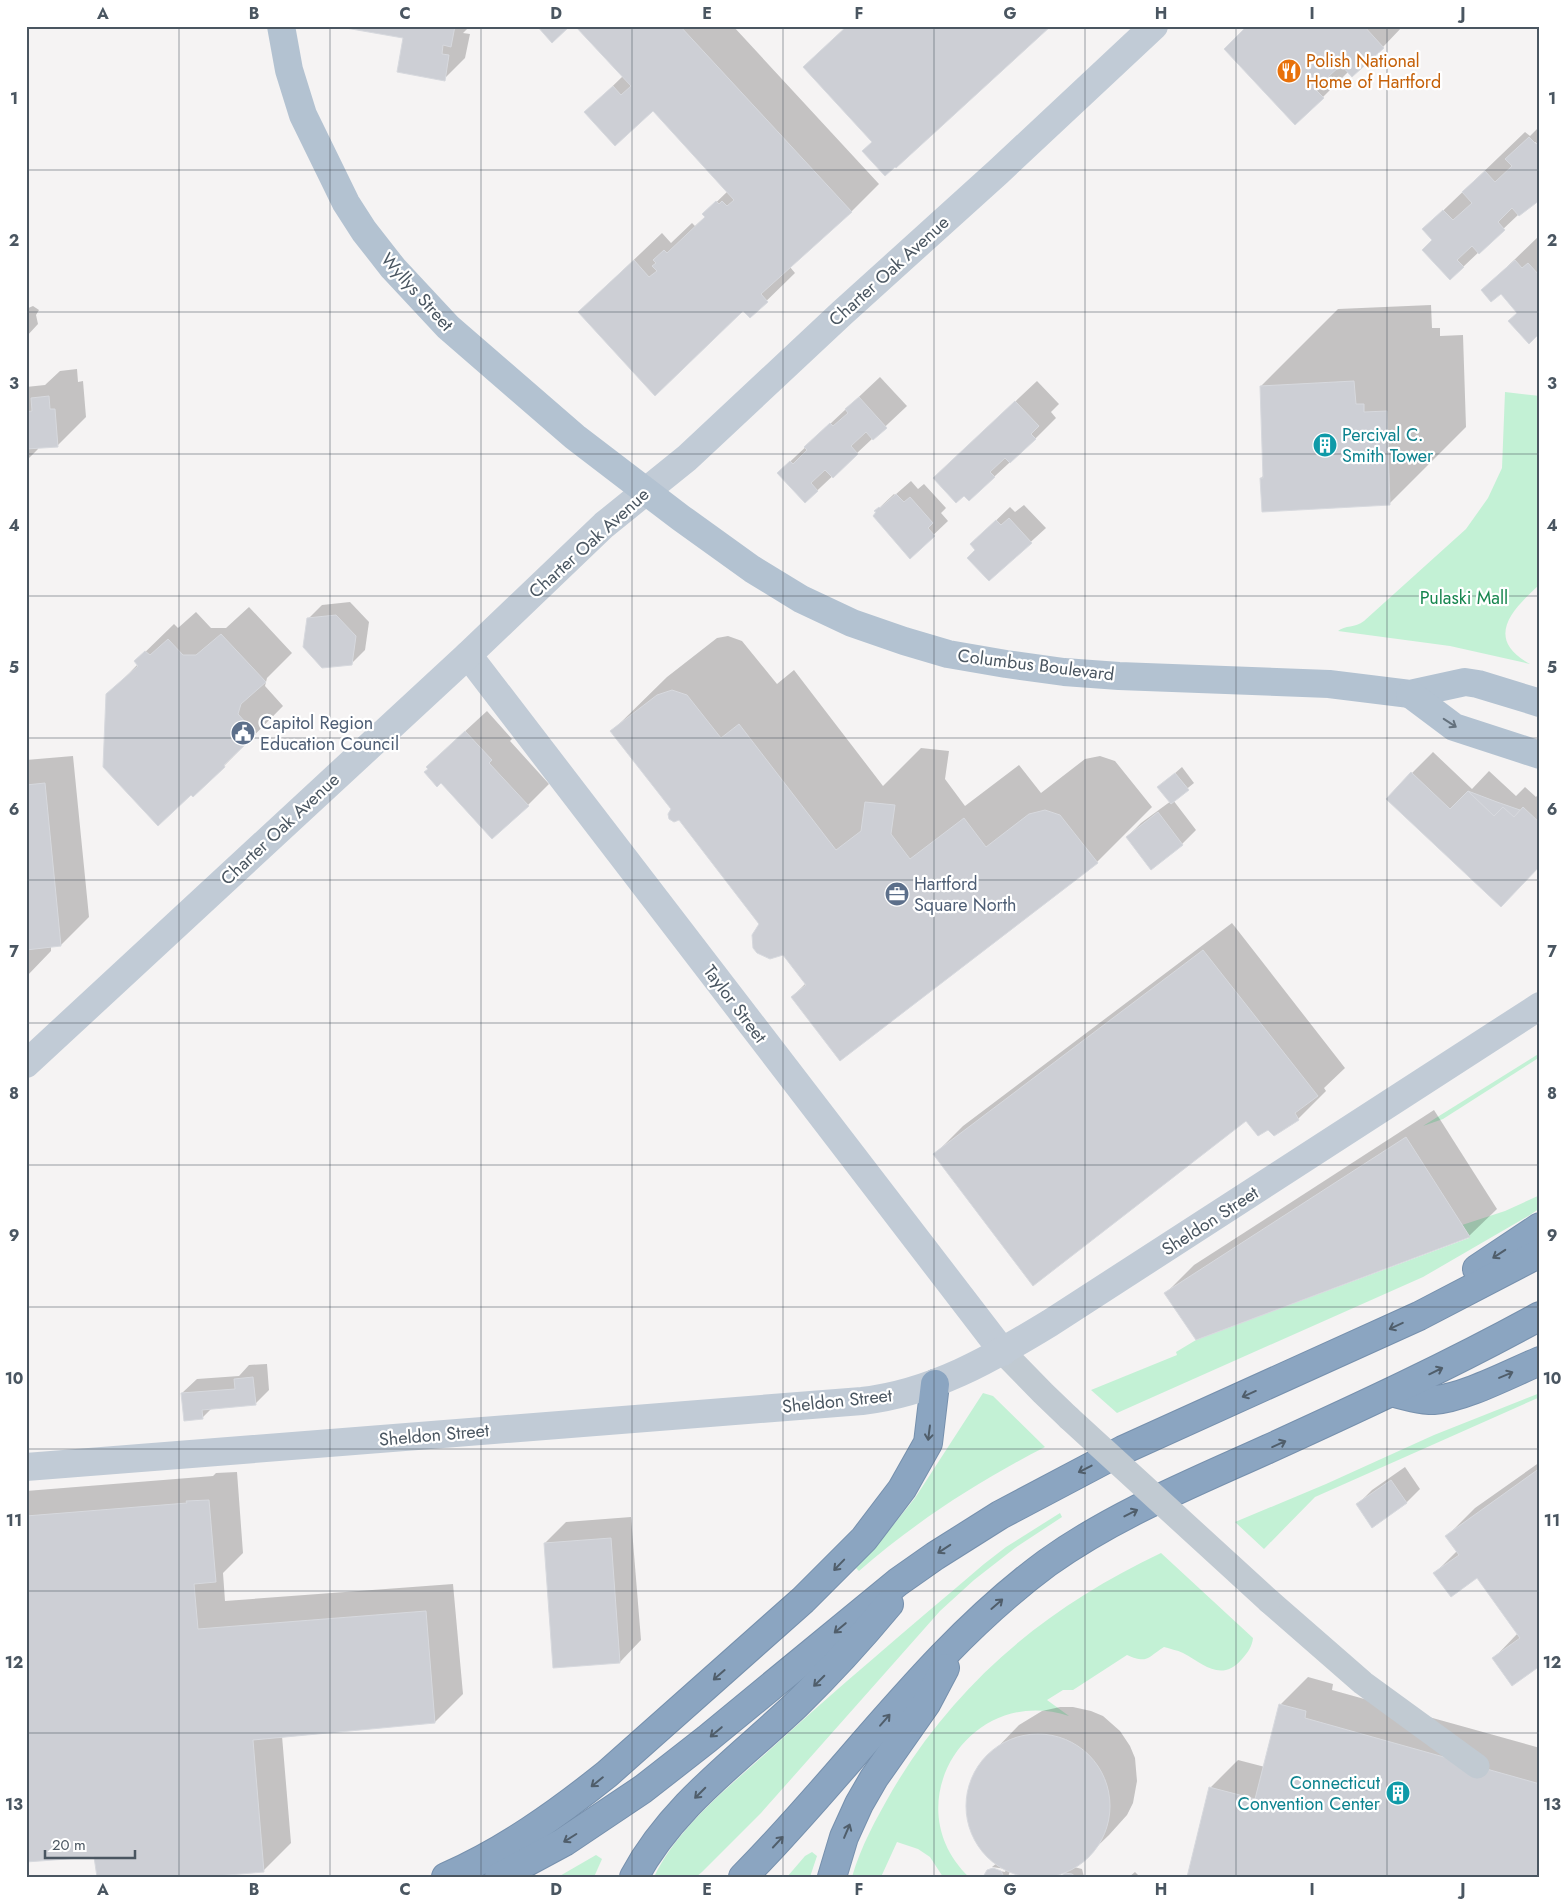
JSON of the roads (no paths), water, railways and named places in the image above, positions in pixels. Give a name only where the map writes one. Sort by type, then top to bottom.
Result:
[{"type":"highway","points":[[1440,1305],[1452,1290],[1471,1274],[1540,1227]]},
{"type":"highway","points":[[499,1877],[564,1842],[643,1789],[707,1739],[879,1596],[920,1566],[1000,1515],[1089,1467],[1440,1305],[1540,1253]]},
{"type":"highway","points":[[743,1877],[791,1828],[908,1693],[962,1637],[1025,1580],[1060,1554],[1096,1532],[1180,1489],[1392,1392],[1540,1316]]},
{"type":"highway","points":[[1392,1392],[1424,1400],[1448,1398],[1540,1361]]},
{"type":"highway","points":[[446,1877],[504,1848],[571,1803],[607,1774],[836,1569],[876,1525],[902,1489],[918,1462],[928,1443],[935,1384]]},
{"type":"highway","points":[[634,1877],[652,1847],[684,1808],[796,1705],[860,1639],[920,1566]]},
{"type":"highway","points":[[832,1877],[844,1837],[859,1804],[874,1778],[926,1704],[962,1637]]},
{"type":"main road","name":"Wyllys Street","points":[[281,26],[289,70],[303,116],[346,203],[364,231],[393,268],[448,327],[575,437],[646,491]]},
{"type":"main road","name":"Columbus Boulevard","points":[[646,491],[752,569],[801,599],[852,623],[948,654],[1064,672],[1118,676],[1329,684],[1410,694],[1465,682],[1478,684],[1540,703]]},
{"type":"main road","name":"Columbus Boulevard","points":[[1410,694],[1454,726],[1540,755]]},
{"type":"street","name":"Charter Oak Avenue","points":[[31,1052],[468,655],[604,526],[687,458],[1154,26]]},
{"type":"street","name":"Taylor Street","points":[[468,655],[1003,1352]]},
{"type":"street","name":"Sheldon Street","points":[[26,1467],[862,1401],[906,1394],[964,1372],[1003,1352],[1078,1306],[1540,1006]]},
{"type":"street","points":[[1003,1352],[1069,1418],[1269,1602],[1363,1682],[1477,1766]]},
{"type":"place","name":"Polish National Home of Hartford","points":[[1289,71]]},
{"type":"place","name":"Percival C. Smith Tower","points":[[1325,445]]},
{"type":"place","name":"Capitol Region Education Council","points":[[243,733]]},
{"type":"place","name":"Hartford Square North","points":[[897,894]]},
{"type":"place","name":"Connecticut Convention Center","points":[[1398,1793]]},
{"type":"park label","name":"Pulaski Mall","points":[[1464,598]]}]
